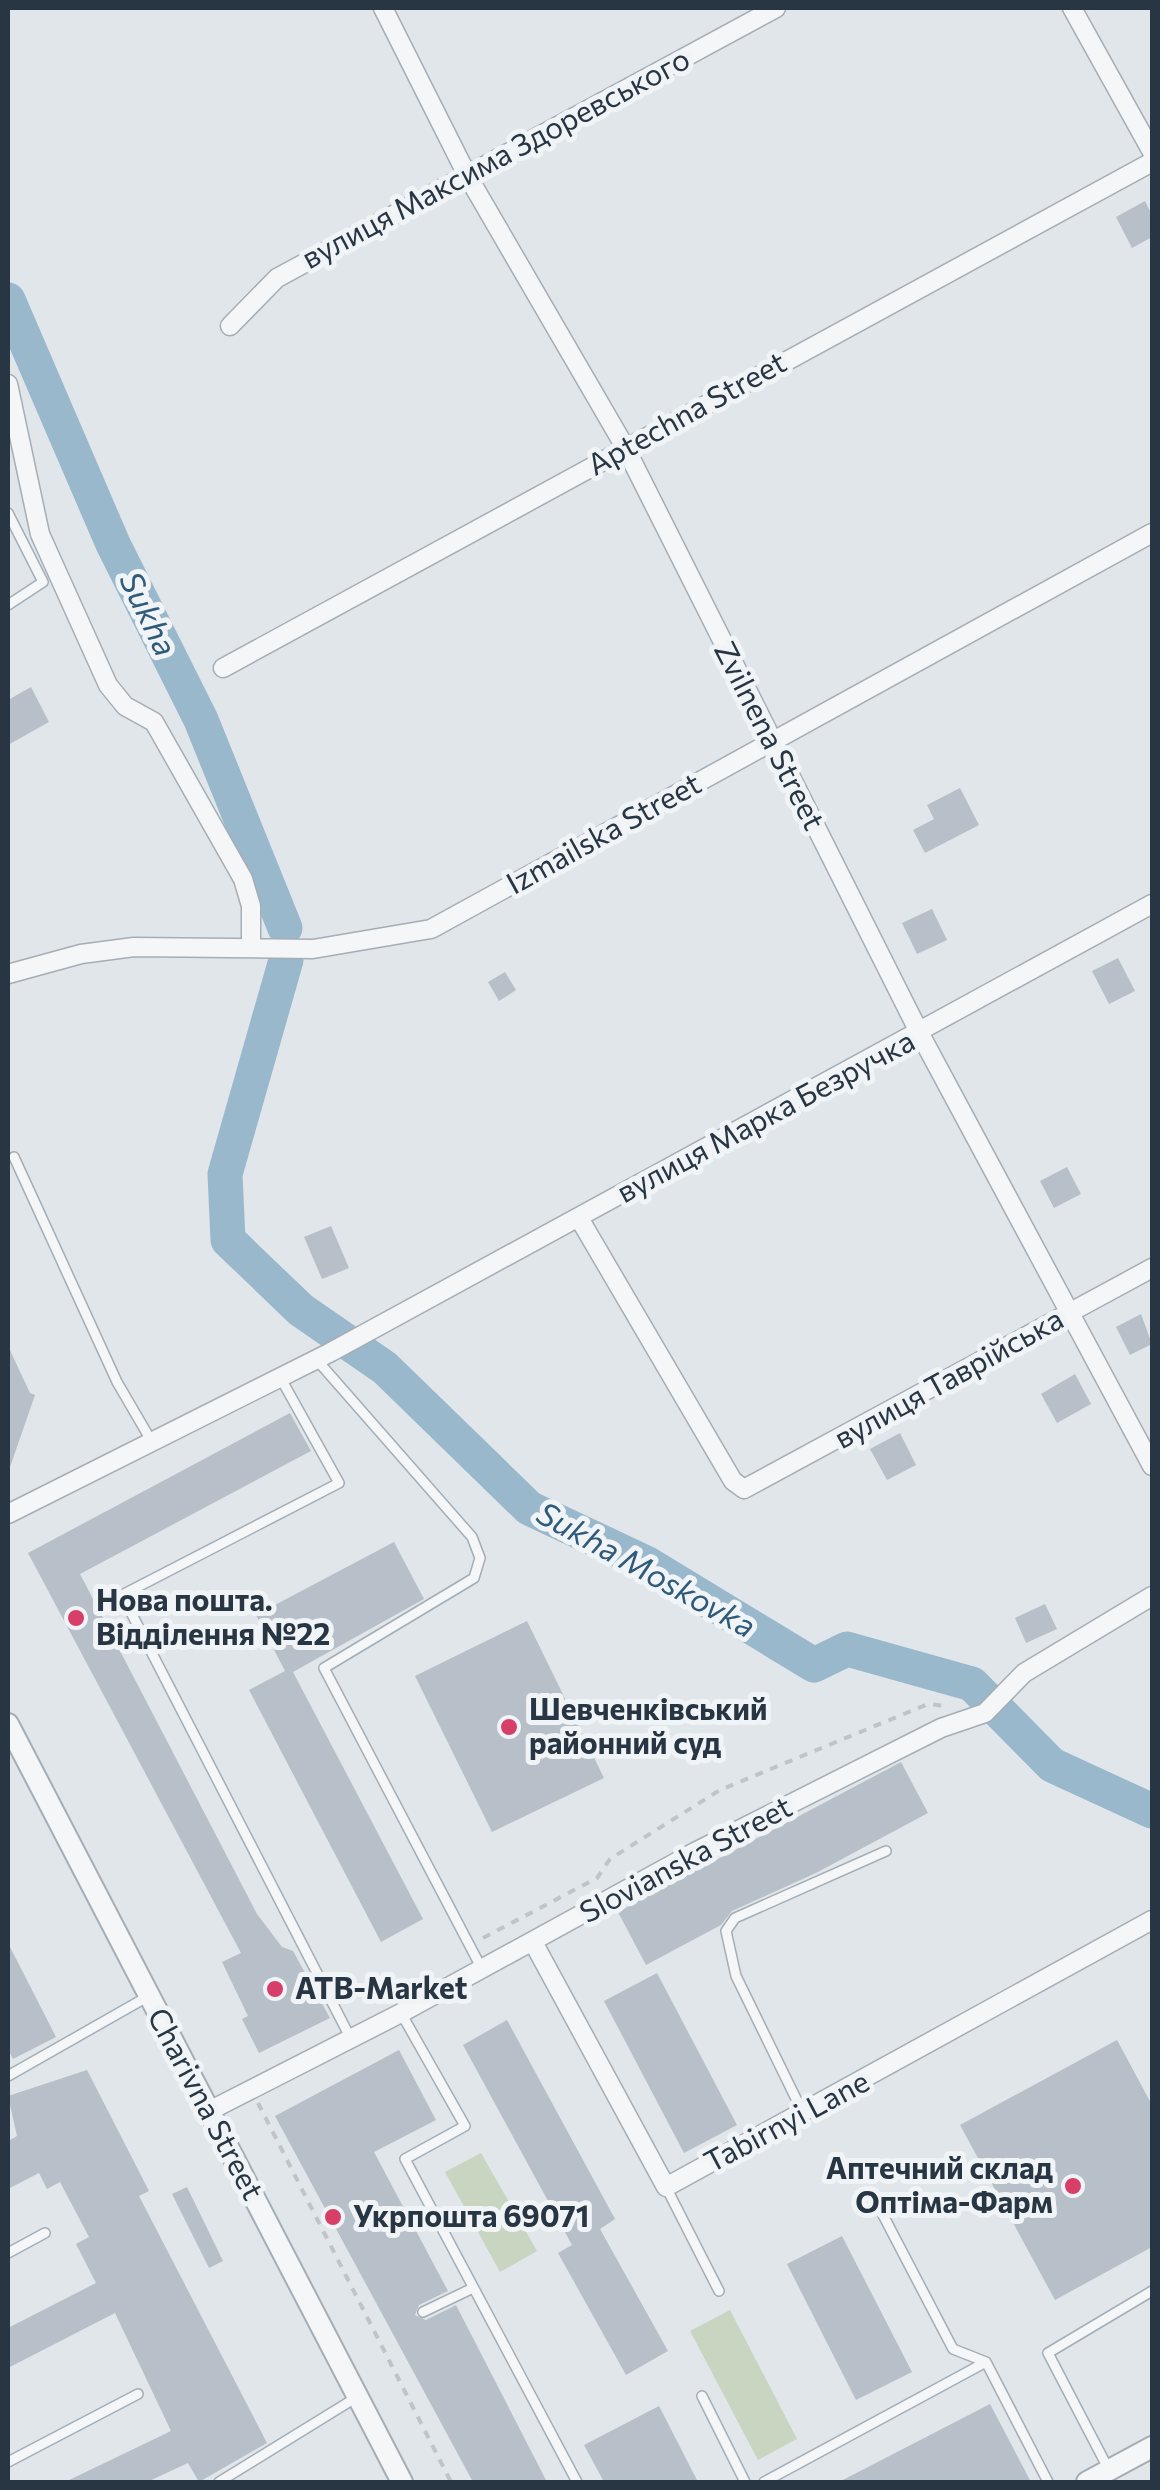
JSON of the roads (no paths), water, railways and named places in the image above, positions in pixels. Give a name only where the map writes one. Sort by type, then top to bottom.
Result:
[{"type":"street","name":"Zvilnena Street","points":[[383,8],[467,175],[626,447],[920,1034],[1152,1466]]},
{"type":"street","name":"вулиця Максима Здоревського","points":[[230,326],[276,278],[776,8]]},
{"type":"street","points":[[1072,8],[1152,152]]},
{"type":"street","name":"Aptechna Street","points":[[223,668],[1152,162]]},
{"type":"street","points":[[8,384],[51,578],[108,684],[125,706],[154,722],[243,879],[251,906],[250,948]]},
{"type":"street","name":"Izmailska Street","points":[[8,974],[81,954],[134,946],[313,949],[431,929],[1152,533]]},
{"type":"street","name":"вулиця Марка Безручка","points":[[324,1355],[920,1034],[1152,904]]},
{"type":"street","name":"вулиця Таврійська","points":[[579,1218],[734,1480],[744,1489],[1152,1268]]},
{"type":"street","points":[[8,1514],[324,1355]]},
{"type":"street","name":"Slovianska Street","points":[[209,2110],[401,2013],[712,1844],[941,1728],[985,1713],[1024,1673],[1152,1596]]},
{"type":"street","name":"Charivna Street","points":[[8,1724],[402,2482]]},
{"type":"street","name":"Tabirnyi Lane","points":[[666,2187],[1152,1920]]},
{"type":"street","points":[[533,1942],[666,2187]]},
{"type":"street","points":[[1087,2482],[1152,2447]]},
{"type":"lane","points":[[8,513],[51,578],[8,604]]},
{"type":"lane","points":[[14,1156],[118,1382],[152,1442]]},
{"type":"lane","points":[[324,1355],[472,1537],[480,1558],[474,1578],[324,1668],[482,1969]]},
{"type":"lane","points":[[280,1377],[339,1483],[122,1594],[351,2039]]},
{"type":"lane","points":[[804,2113],[736,1976],[726,1931],[735,1918],[886,1850]]},
{"type":"lane","points":[[8,2076],[147,1997]]},
{"type":"lane","points":[[401,2013],[464,2126],[405,2159],[577,2482]]},
{"type":"lane","points":[[666,2187],[719,2291]]},
{"type":"lane","points":[[883,2215],[954,2349],[986,2362],[1048,2482]]},
{"type":"lane","points":[[8,2253],[45,2234]]},
{"type":"lane","points":[[423,2312],[473,2288]]},
{"type":"lane","points":[[1108,2470],[1048,2353],[1152,2291]]},
{"type":"lane","points":[[764,2482],[986,2362]]},
{"type":"lane","points":[[8,2462],[138,2394]]},
{"type":"lane","points":[[219,2482],[359,2396]]},
{"type":"lane","points":[[702,2396],[746,2482]]},
{"type":"waterway","name":"Sukha","points":[[8,300],[113,544],[201,720],[285,928]]},
{"type":"waterway","name":"Sukha Moskovka","points":[[286,960],[225,1174],[228,1240],[301,1310],[385,1368],[529,1508],[646,1563],[814,1665],[847,1649],[972,1684],[1052,1765],[1152,1811]]},
{"type":"place","name":"Нова пошта. Відділення №22","points":[[76,1618]]},
{"type":"place","name":"Шевченківський районний суд","points":[[509,1727]]},
{"type":"place","name":"ATB-Market","points":[[275,1989]]},
{"type":"place","name":"Аптечний склад Оптіма-Фарм","points":[[1073,2186]]},
{"type":"place","name":"Укрпошта 69071","points":[[333,2217]]}]
